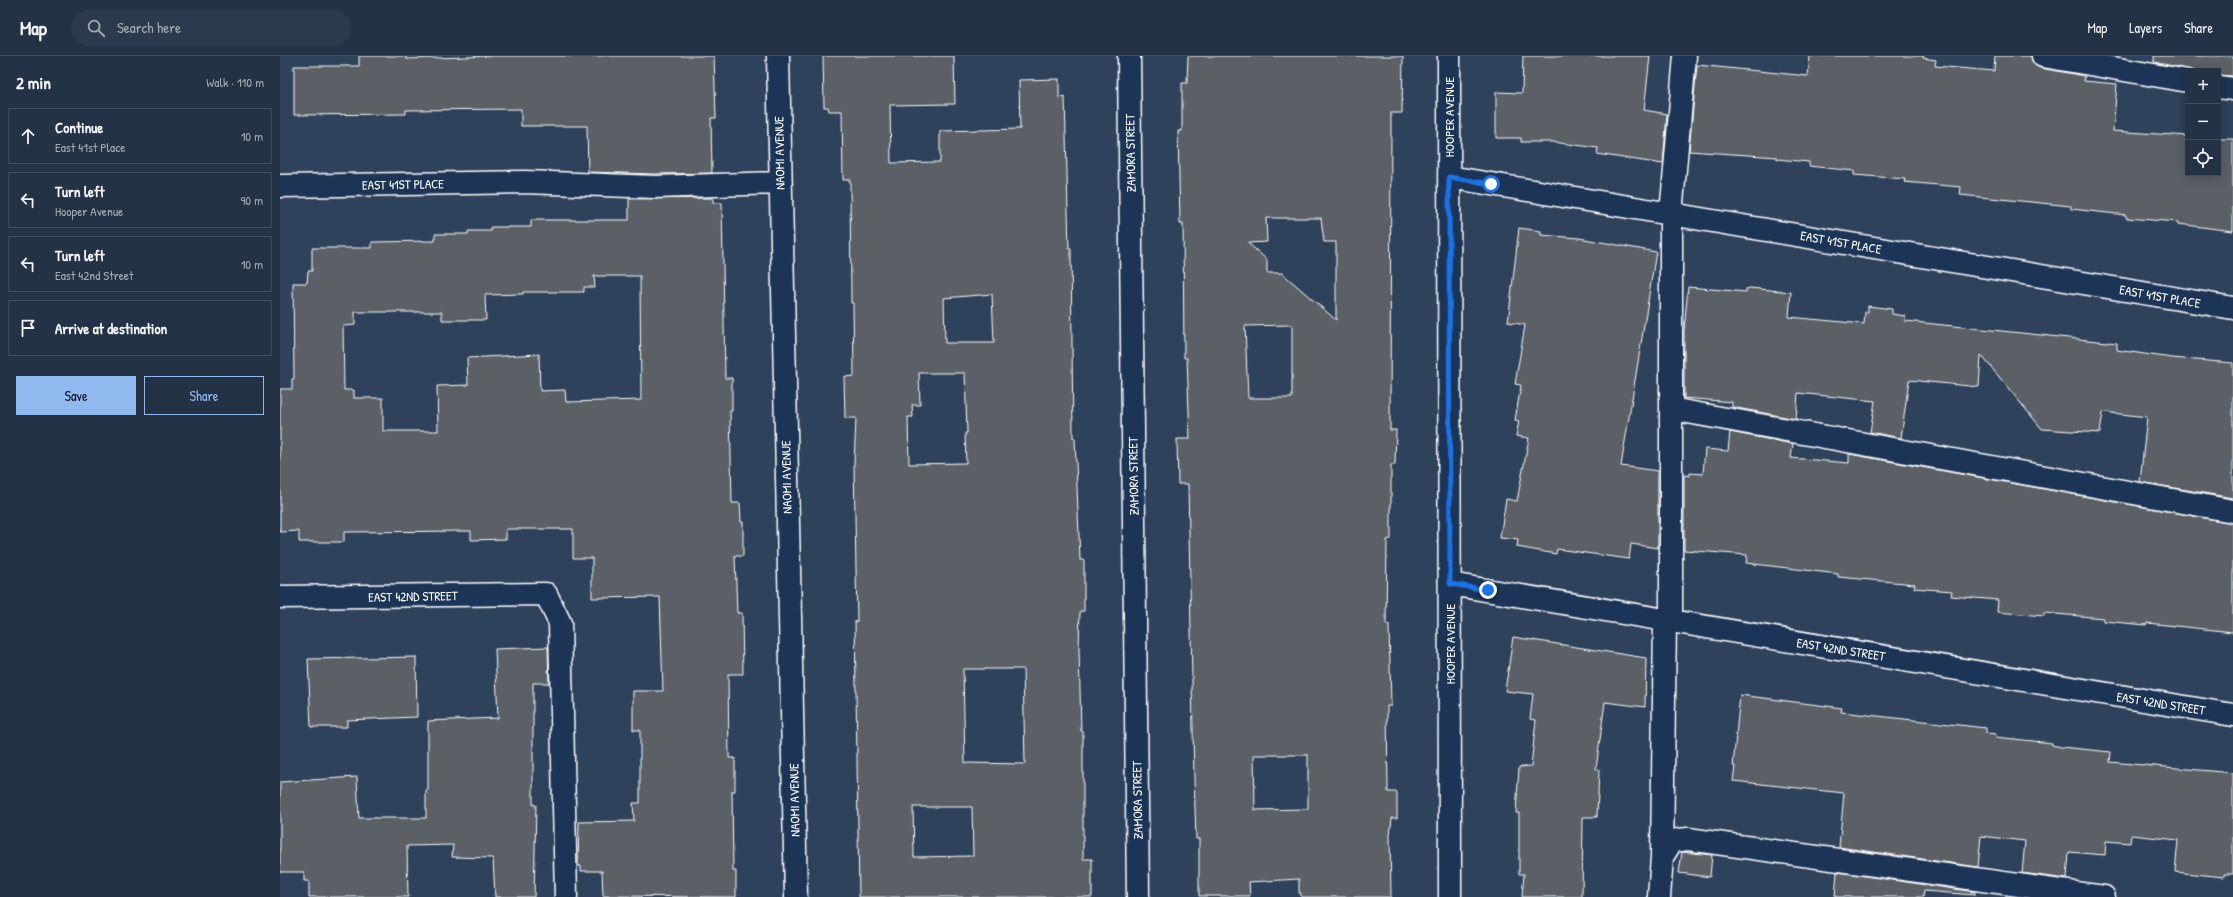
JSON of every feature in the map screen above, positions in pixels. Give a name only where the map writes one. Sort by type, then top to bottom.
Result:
[{"type":"street","name":"NAOMI AVENUE","points":[[778,56],[779,183],[796,897]]},
{"type":"street","name":"ZAMORA STREET","points":[[1129,56],[1138,897]]},
{"type":"street","name":"HOOPER AVENUE","points":[[1448,56],[1450,897]]},
{"type":"street","points":[[1659,897],[1662,857],[1668,620],[1671,409],[1671,214],[1685,56]]},
{"type":"street","points":[[2043,56],[2185,80]]},
{"type":"street","points":[[2221,87],[2233,89]]},
{"type":"street","name":"EAST 41ST PLACE","points":[[1449,177],[2233,308]]},
{"type":"street","name":"EAST 41ST PLACE","points":[[280,186],[526,182],[655,187],[779,183]]},
{"type":"street","points":[[1671,409],[2233,511]]},
{"type":"street","name":"EAST 42ND STREET","points":[[1450,584],[2233,715]]},
{"type":"street","name":"EAST 42ND STREET","points":[[280,597],[546,594],[560,623],[566,897]]},
{"type":"street","points":[[1662,857],[1672,841],[1688,839],[2104,897]]},
{"type":"building","points":[[359,56],[406,56],[406,59],[493,56],[714,56],[716,118],[711,118],[712,173],[655,174],[588,172],[587,126],[521,126],[521,109],[406,110],[406,114],[294,115],[294,66],[359,66]]},
{"type":"building","points":[[823,56],[954,56],[955,104],[890,105],[891,163],[940,162],[940,131],[1020,129],[1019,80],[1059,79],[1059,98],[1065,97],[1069,249],[1071,249],[1073,438],[1075,438],[1080,560],[1084,560],[1084,611],[1080,611],[1079,649],[1081,731],[1083,731],[1083,859],[1092,859],[1092,897],[859,897],[854,463],[856,418],[845,418],[844,377],[854,376],[853,303],[851,303],[850,180],[843,180],[842,111],[829,111],[828,107],[824,107]],"holes":[[[992,294],[994,343],[945,343],[944,298]],[[919,373],[965,373],[967,433],[965,433],[966,463],[909,464],[908,417],[913,417],[912,405],[920,405]],[[963,669],[1023,669],[1025,764],[965,763]],[[913,807],[972,807],[973,856],[914,857]]]},
{"type":"building","points":[[1188,56],[1403,56],[1402,113],[1391,113],[1390,430],[1396,430],[1395,465],[1391,465],[1391,539],[1387,540],[1386,625],[1389,625],[1391,706],[1387,706],[1388,792],[1397,792],[1397,818],[1392,818],[1390,836],[1391,897],[1301,897],[1301,893],[1299,893],[1299,879],[1249,882],[1250,896],[1199,896],[1199,839],[1196,839],[1194,778],[1188,484],[1178,484],[1177,439],[1190,439],[1187,358],[1184,358],[1183,224],[1180,224],[1178,131],[1182,131],[1182,83],[1187,83]],"holes":[[[1266,218],[1321,218],[1324,242],[1336,242],[1336,320],[1282,273],[1267,273],[1267,260],[1248,243],[1267,242]],[[1292,325],[1292,398],[1248,398],[1245,326]],[[1254,755],[1308,755],[1308,809],[1255,810]]]},
{"type":"building","points":[[1523,56],[1650,56],[1644,110],[1667,114],[1663,164],[1597,154],[1598,148],[1553,142],[1521,142],[1521,138],[1496,138],[1496,92],[1522,93]]},
{"type":"building","points":[[1810,56],[1924,56],[1923,58],[1936,60],[1935,66],[1994,71],[1995,56],[2031,56],[2035,65],[2040,68],[2085,76],[2084,81],[2117,84],[2113,131],[2185,136],[2185,176],[2221,176],[2221,139],[2233,139],[2233,231],[2178,224],[2178,222],[2126,218],[2126,215],[2071,209],[2071,206],[1960,195],[1961,187],[1904,182],[1905,179],[1854,175],[1854,171],[1809,166],[1809,162],[1777,159],[1777,157],[1689,151],[1697,65],[1808,76]]},
{"type":"building","points":[[2154,56],[2233,56],[2233,76],[2221,75],[2221,68],[2185,69],[2154,62]]},
{"type":"building","points":[[713,198],[713,203],[722,203],[725,378],[732,378],[732,411],[730,411],[732,503],[740,503],[741,522],[743,522],[743,556],[735,556],[737,613],[742,613],[743,674],[728,674],[729,758],[735,758],[735,791],[732,791],[733,871],[736,871],[736,897],[603,896],[602,871],[581,871],[581,866],[578,866],[579,822],[634,821],[633,803],[640,803],[640,730],[633,730],[633,691],[663,691],[660,597],[592,598],[592,558],[573,558],[573,529],[506,529],[506,539],[471,540],[471,531],[344,532],[344,542],[299,542],[299,531],[280,532],[280,389],[292,389],[292,379],[294,379],[293,283],[307,283],[308,271],[312,271],[312,248],[372,248],[372,242],[435,241],[435,234],[468,234],[468,231],[491,231],[491,227],[531,227],[531,220],[629,220],[629,199]],"holes":[[[594,276],[640,276],[641,400],[566,402],[565,390],[540,391],[539,354],[467,358],[468,385],[437,386],[438,431],[383,431],[383,398],[354,398],[354,390],[344,390],[343,326],[355,325],[355,312],[442,312],[442,320],[486,320],[485,295],[523,294],[523,292],[584,292],[584,287],[595,287]]]},
{"type":"building","points":[[1519,228],[1541,231],[1541,235],[1579,238],[1656,252],[1621,466],[1658,471],[1658,548],[1631,544],[1629,559],[1557,549],[1556,554],[1517,547],[1518,540],[1500,538],[1506,499],[1517,501],[1529,438],[1516,436],[1519,421],[1515,420],[1521,385],[1515,384],[1525,325],[1508,322]]},
{"type":"building","points":[[1688,287],[1746,292],[1746,289],[1750,288],[1791,292],[1789,317],[1864,324],[1865,312],[1868,312],[1868,306],[1892,309],[1892,314],[1905,316],[1905,321],[2117,343],[2117,350],[2172,358],[2233,363],[2233,498],[2140,482],[2147,417],[2103,412],[2100,433],[2042,429],[1981,355],[1979,387],[1909,380],[1901,438],[1870,432],[1875,401],[1798,393],[1796,419],[1732,407],[1732,402],[1684,398],[1684,331]]},
{"type":"building","points":[[1730,432],[1793,444],[1791,458],[1849,463],[1849,454],[2233,523],[2233,632],[2147,623],[2146,625],[2103,621],[2103,618],[2044,613],[2044,616],[1997,612],[1998,600],[1951,596],[1952,591],[1914,588],[1915,584],[1838,577],[1838,574],[1746,563],[1747,555],[1684,550],[1684,475],[1690,476],[1690,473],[1703,474],[1705,449],[1728,451]]},
{"type":"building","points":[[1513,637],[1646,658],[1645,707],[1605,702],[1596,769],[1599,770],[1597,817],[1583,817],[1582,897],[1522,897],[1524,874],[1519,874],[1519,813],[1516,813],[1519,767],[1531,766],[1536,720],[1530,719],[1533,694],[1505,691]]},
{"type":"building","points":[[548,647],[549,683],[533,683],[533,805],[536,805],[534,897],[495,897],[493,858],[452,857],[453,845],[407,846],[408,897],[309,897],[309,881],[304,881],[304,872],[280,872],[280,782],[357,777],[359,818],[426,818],[426,790],[428,790],[428,721],[498,718],[495,649]]},
{"type":"building","points":[[416,657],[417,717],[347,720],[347,727],[311,727],[308,659]]},
{"type":"building","points":[[1740,695],[1842,708],[1841,712],[1986,728],[1986,733],[1996,734],[1995,737],[2052,743],[2052,745],[2061,747],[2111,752],[2110,762],[2233,773],[2233,874],[2224,874],[2224,877],[2175,872],[2178,840],[2131,835],[2130,843],[2106,841],[2105,855],[2069,852],[2067,879],[2022,873],[2025,841],[1981,836],[1978,867],[1839,847],[1844,793],[1733,781],[1735,766],[1733,766]]},
{"type":"building","points":[[1682,852],[1712,855],[1710,877],[1679,873]]},
{"type":"building","points":[[1837,872],[1975,892],[1975,895],[1924,891],[1923,897],[1835,897]]},
{"type":"route","points":[[1488,590],[1450,584],[1449,177],[1491,184]]}]
